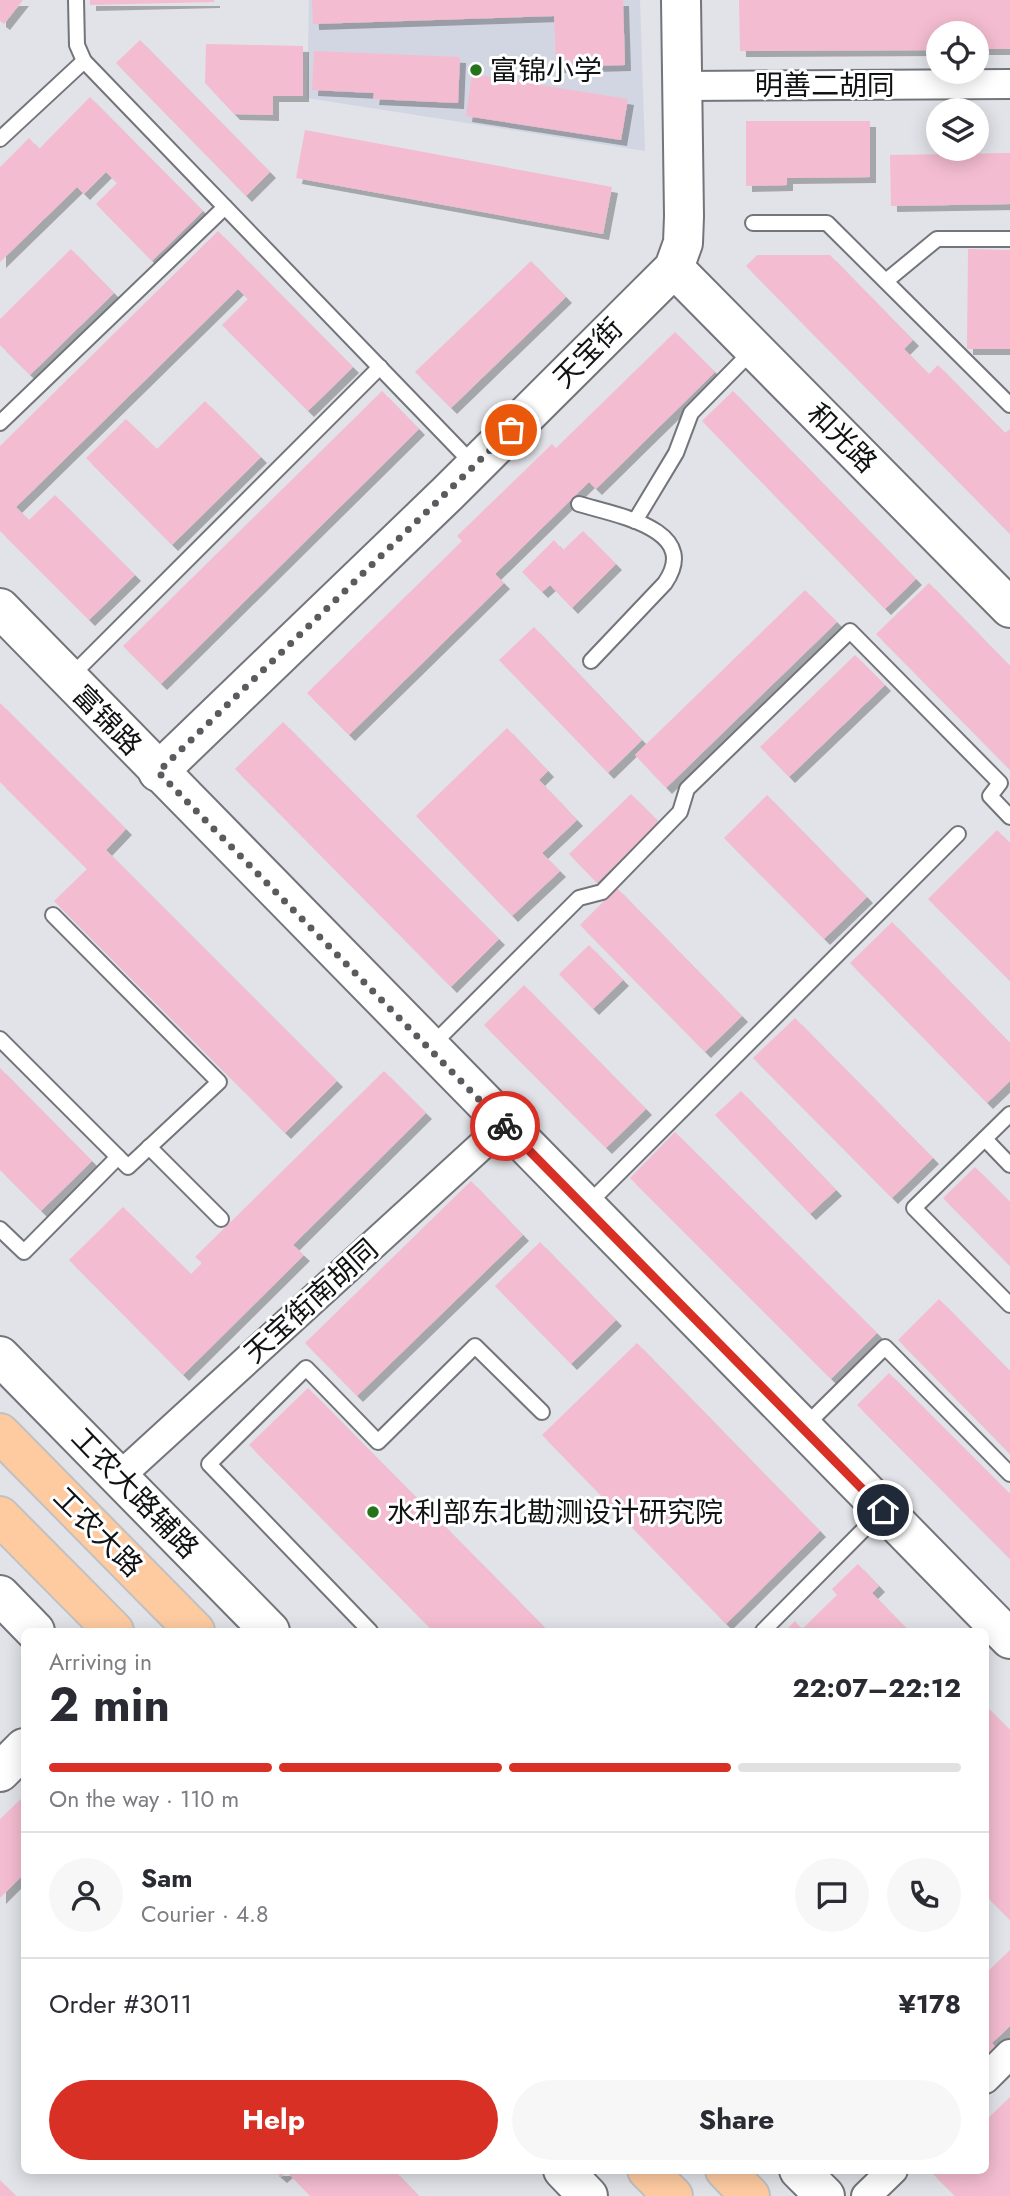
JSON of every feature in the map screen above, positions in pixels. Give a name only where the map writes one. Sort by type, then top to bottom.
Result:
[{"type":"main road","name":"工农大路","points":[[0,1433],[192,1628]]},
{"type":"main road","name":"工农大路","points":[[0,1516],[111,1628]]},
{"type":"main road","points":[[651,2174],[673,2196]]},
{"type":"main road","points":[[729,2174],[750,2196]]},
{"type":"street","points":[[674,268],[683,243],[681,0]]},
{"type":"street","name":"明善二胡同","points":[[682,86],[1010,84]]},
{"type":"street","name":"和光路","points":[[674,268],[1010,608]]},
{"type":"street","name":"天宝街","points":[[158,772],[475,467],[674,268]]},
{"type":"street","name":"富锦路","points":[[0,608],[429,1049],[1010,1639]]},
{"type":"street","name":"天宝街南胡同","points":[[119,1477],[504,1125]]},
{"type":"street","name":"工农大路辅路","points":[[0,1356],[267,1628]]},
{"type":"street","points":[[0,1595],[32,1628]]},
{"type":"street","points":[[0,1772],[21,1751]]},
{"type":"street","points":[[989,2075],[1010,2054]]},
{"type":"street","points":[[567,2174],[589,2196]]},
{"type":"street","points":[[803,2174],[825,2196]]},
{"type":"street","points":[[866,2196],[889,2174]]},
{"type":"lane","points":[[76,0],[77,45],[84,61],[475,467]]},
{"type":"lane","points":[[0,139],[84,61]]},
{"type":"lane","points":[[0,424],[225,207]]},
{"type":"lane","points":[[753,223],[827,223],[1010,405]]},
{"type":"lane","points":[[886,281],[937,239],[1010,239]]},
{"type":"lane","points":[[635,522],[677,453],[691,413],[754,349]]},
{"type":"lane","points":[[68,679],[380,368]]},
{"type":"lane","points":[[579,504],[635,522],[664,535],[675,552],[673,571],[591,661]]},
{"type":"lane","points":[[429,1049],[579,898],[602,892],[680,812],[687,789],[850,631],[1000,783],[990,796],[1010,817]]},
{"type":"lane","points":[[585,1207],[958,834]]},
{"type":"lane","points":[[0,1039],[128,1167],[219,1082],[53,915]]},
{"type":"lane","points":[[1010,1114],[914,1208],[1010,1305]]},
{"type":"lane","points":[[985,1139],[1010,1165]]},
{"type":"lane","points":[[149,1147],[221,1219]]},
{"type":"lane","points":[[0,1228],[24,1252],[118,1157]]},
{"type":"lane","points":[[367,1628],[209,1464],[306,1368],[379,1442],[475,1346],[542,1412]]},
{"type":"lane","points":[[803,1428],[885,1348],[1010,1474]]},
{"type":"lane","points":[[765,1628],[883,1510]]},
{"type":"shaded area","name":"富锦小学","points":[[309,0],[640,0],[645,151],[307,98]]},
{"type":"building","points":[[0,0],[23,0],[4,24],[0,21]]},
{"type":"building","points":[[90,0],[214,0],[214,2],[90,5]]},
{"type":"building","points":[[312,0],[623,0],[625,65],[556,67],[554,16],[313,24]]},
{"type":"building","points":[[739,0],[1010,0],[1010,49],[989,49],[989,21],[926,21],[926,50],[740,51]]},
{"type":"building","points":[[140,40],[270,172],[246,196],[116,63]]},
{"type":"building","points":[[206,44],[303,46],[303,96],[273,96],[273,115],[234,114],[205,83]]},
{"type":"building","points":[[314,51],[460,57],[458,103],[373,99],[374,93],[312,90]]},
{"type":"building","points":[[472,74],[628,99],[621,140],[466,116]]},
{"type":"building","points":[[90,97],[203,211],[152,261],[96,204],[117,183],[106,172],[84,194],[77,187],[0,262],[0,167],[29,138],[39,149]]},
{"type":"building","points":[[746,121],[870,121],[870,177],[787,178],[787,185],[746,186]]},
{"type":"building","points":[[305,130],[612,187],[603,234],[296,178]]},
{"type":"building","points":[[989,153],[1010,153],[1010,204],[891,206],[890,155],[926,154],[926,161],[989,161]]},
{"type":"building","points":[[218,231],[353,367],[308,411],[222,325],[248,299],[238,289],[16,507],[29,520],[55,495],[135,575],[89,620],[0,531],[0,446]]},
{"type":"building","points":[[71,249],[114,293],[30,375],[0,345],[0,319]]},
{"type":"building","points":[[968,249],[1010,250],[1010,349],[967,349]]},
{"type":"building","points":[[757,255],[830,255],[913,340],[904,349],[929,374],[938,365],[1005,433],[1010,429],[1010,534],[746,266]]},
{"type":"building","points":[[531,261],[566,297],[451,408],[415,372]]},
{"type":"building","points":[[675,332],[715,372],[596,489],[589,482],[495,574],[504,583],[349,735],[307,693],[462,541],[457,536],[552,444],[556,448]]},
{"type":"building","points":[[382,391],[419,429],[161,684],[123,646]]},
{"type":"building","points":[[733,391],[916,579],[885,609],[702,421]]},
{"type":"building","points":[[205,401],[261,457],[172,545],[86,458],[126,419],[157,449]]},
{"type":"building","points":[[583,531],[616,564],[572,608],[550,585],[542,592],[522,572],[554,540],[563,550]]},
{"type":"building","points":[[929,583],[1010,666],[1010,770],[876,634]]},
{"type":"building","points":[[805,590],[837,622],[666,788],[635,755]]},
{"type":"building","points":[[534,627],[642,740],[608,773],[499,660]]},
{"type":"building","points":[[855,655],[885,685],[789,777],[760,747]]},
{"type":"building","points":[[0,703],[126,829],[106,850],[337,1081],[285,1133],[54,901],[87,869],[0,782]]},
{"type":"building","points":[[283,722],[499,939],[451,987],[235,769]]},
{"type":"building","points":[[507,728],[548,771],[539,780],[577,820],[542,853],[560,871],[512,916],[416,816]]},
{"type":"building","points":[[631,794],[659,822],[597,883],[569,854]]},
{"type":"building","points":[[767,795],[867,897],[824,939],[724,838]]},
{"type":"building","points":[[997,830],[1010,843],[1010,981],[928,899]]},
{"type":"building","points":[[617,888],[742,1016],[705,1052],[580,925]]},
{"type":"building","points":[[892,922],[1010,1043],[1010,1081],[987,1103],[850,963]]},
{"type":"building","points":[[589,945],[623,980],[593,1009],[559,974]]},
{"type":"building","points":[[524,985],[646,1109],[606,1148],[484,1025]]},
{"type":"building","points":[[795,1018],[933,1158],[892,1198],[753,1058]]},
{"type":"building","points":[[0,1068],[92,1161],[41,1211],[0,1170]]},
{"type":"building","points":[[384,1071],[426,1113],[293,1245],[304,1255],[183,1375],[69,1260],[123,1207],[191,1274],[202,1263],[195,1257]]},
{"type":"building","points":[[741,1091],[836,1190],[810,1214],[715,1115]]},
{"type":"building","points":[[675,1132],[877,1333],[831,1379],[630,1178]]},
{"type":"building","points":[[975,1167],[1010,1202],[1010,1266],[943,1198]]},
{"type":"building","points":[[471,1181],[523,1235],[357,1396],[305,1343]]},
{"type":"building","points":[[540,1242],[616,1320],[571,1364],[495,1286]]},
{"type":"building","points":[[939,1299],[1010,1371],[1010,1454],[898,1340]]},
{"type":"building","points":[[637,1343],[820,1531],[726,1624],[542,1435]]},
{"type":"building","points":[[889,1373],[1010,1494],[1010,1559],[857,1405]]},
{"type":"building","name":"水利部东北勘测设计研究院","points":[[308,1388],[545,1628],[430,1628],[249,1445]]},
{"type":"building","points":[[858,1564],[879,1586],[872,1593],[906,1628],[803,1628],[837,1595],[832,1589]]},
{"type":"building","points":[[795,1621],[801,1628],[788,1628]]},
{"type":"building","points":[[989,1709],[1010,1730],[1010,1920],[989,1899]]},
{"type":"building","points":[[21,1799],[21,1877],[0,1898],[0,1819]]},
{"type":"building","points":[[1010,1950],[1010,2026],[992,2043],[996,2048],[989,2054],[989,1970]]},
{"type":"building","points":[[1010,2097],[1010,2196],[955,2196],[933,2174],[989,2174],[989,2117]]},
{"type":"building","points":[[289,2174],[398,2174],[419,2196],[310,2196]]},
{"type":"building","points":[[0,2180],[16,2196],[0,2196]]},
{"type":"way so far","points":[[505,1126],[158,772],[448,494],[511,430]]},
{"type":"place","name":"富锦小学","points":[[476,70]]},
{"type":"place","name":"水利部东北勘测设计研究院","points":[[373,1512]]},
{"type":"route","points":[[505,1126],[883,1510]]}]
